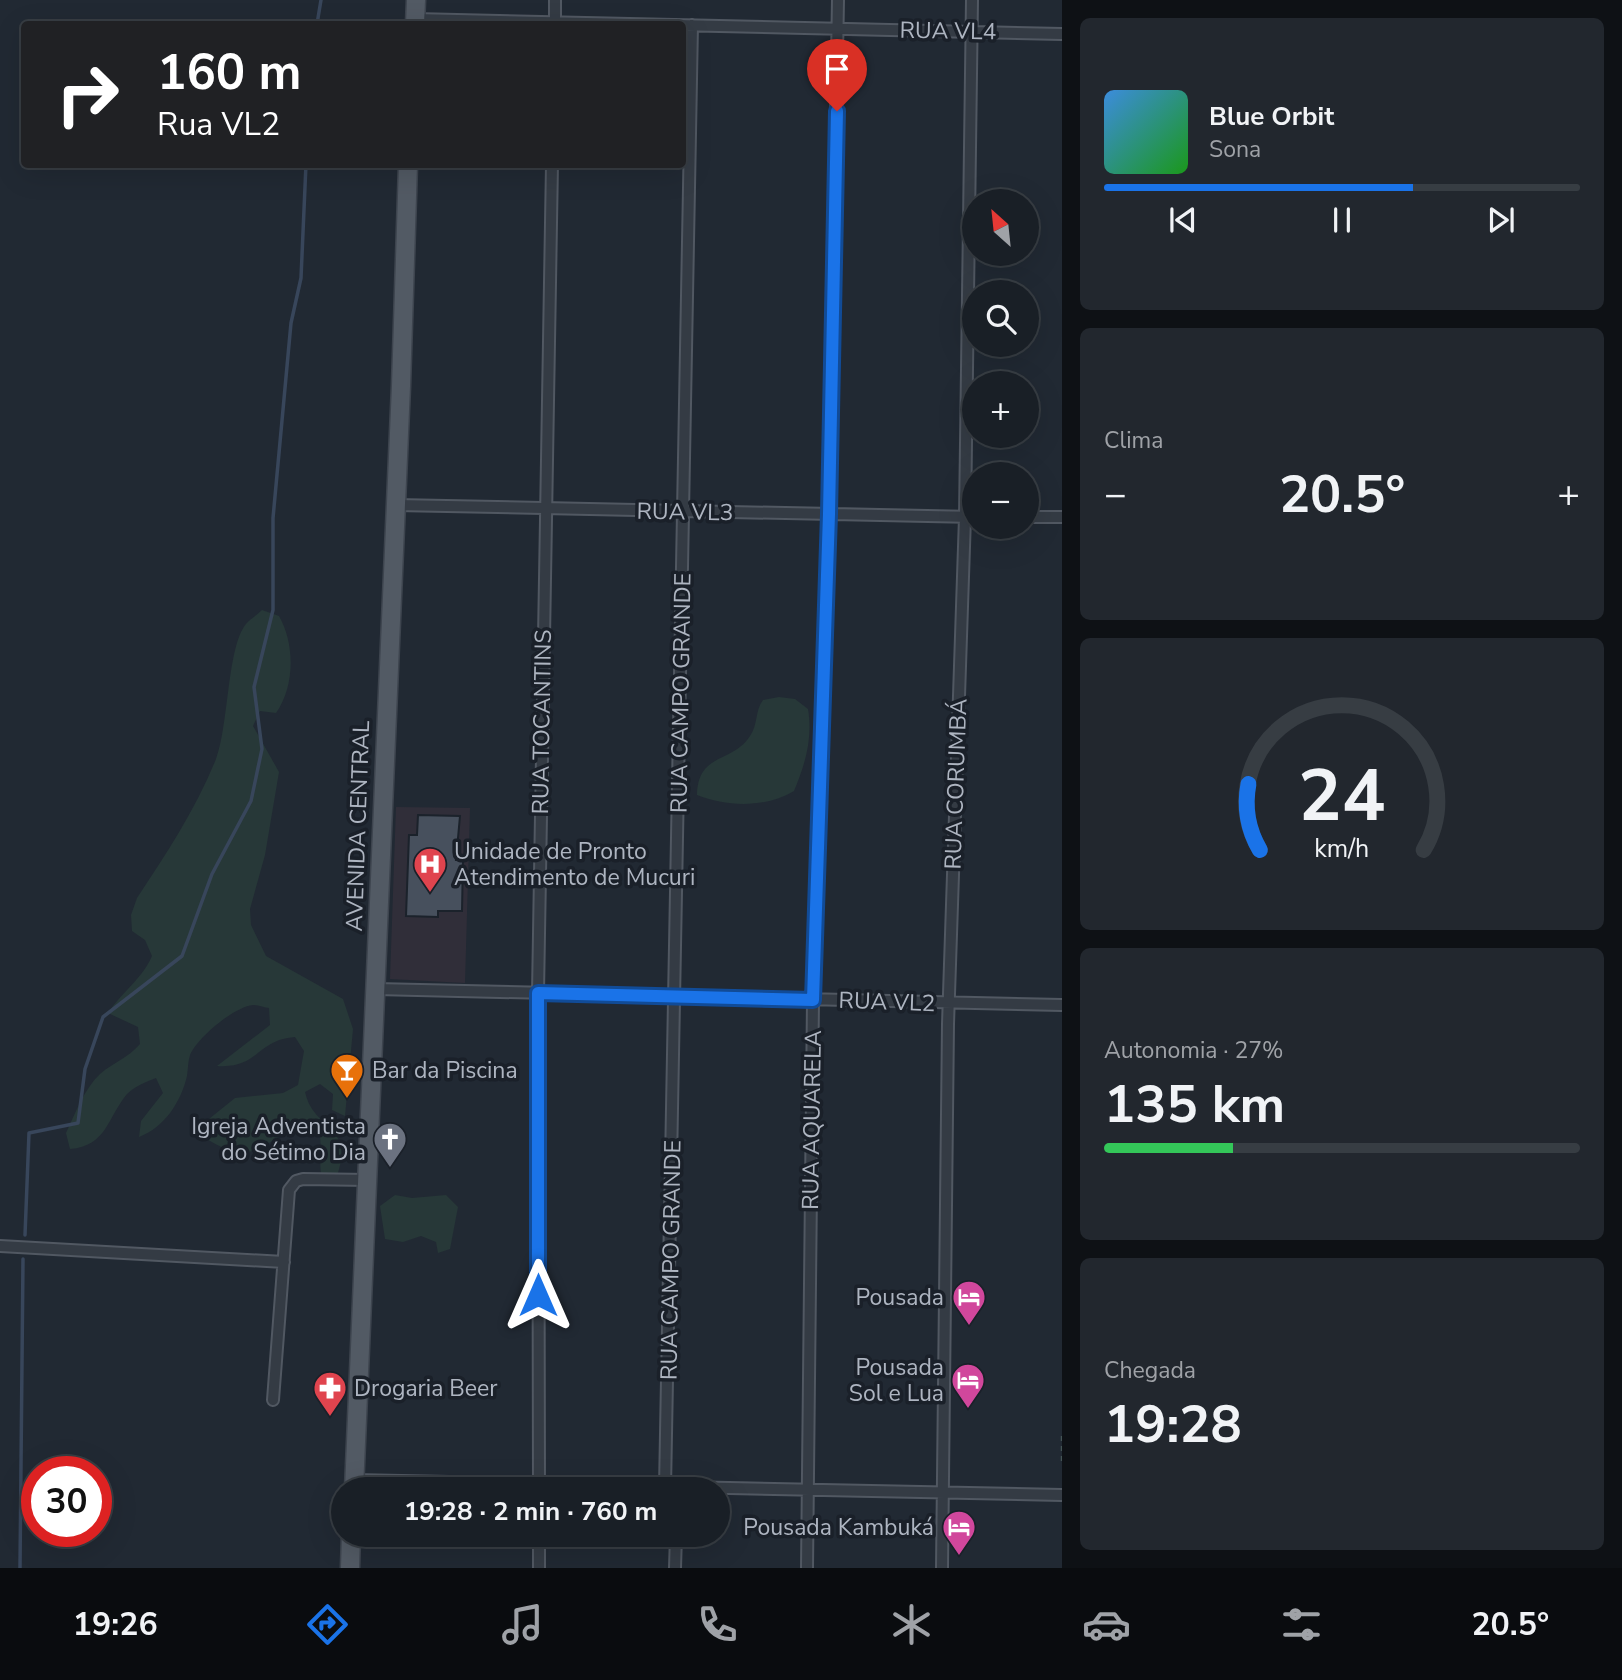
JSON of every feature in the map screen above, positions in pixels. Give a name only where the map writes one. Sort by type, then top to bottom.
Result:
[{"type":"main road","points":[[415,21],[416,0]]},
{"type":"main road","name":"AVENIDA CENTRAL","points":[[354,1477],[408,168]]},
{"type":"main road","points":[[350,1568],[351,1547]]},
{"type":"street","points":[[555,0],[555,21]]},
{"type":"street","name":"RUA AQUARELA","points":[[807,1568],[813,1000],[829,514],[838,0]]},
{"type":"street","name":"RUA CORUMBÁ","points":[[970,462],[972,0]]},
{"type":"street","name":"RUA VL4","points":[[686,24],[1062,34]]},
{"type":"street","name":"RUA CAMPO GRANDE","points":[[673,1477],[676,996],[692,24]]},
{"type":"street","name":"RUA TOCANTINS","points":[[539,1477],[538,993],[544,510],[552,168]]},
{"type":"street","name":"RUA VL3","points":[[396,505],[962,517]]},
{"type":"street","points":[[1039,517],[1062,517]]},
{"type":"street","name":"RUA CORUMBÁ","points":[[942,1568],[949,1004],[969,539]]},
{"type":"street","name":"RUA VL2","points":[[376,989],[1062,1005]]},
{"type":"street","points":[[273,1400],[292,1184],[312,1178],[368,1180]]},
{"type":"street","points":[[0,1245],[284,1262]]},
{"type":"street","points":[[730,1489],[1062,1495]]},
{"type":"street","points":[[539,1547],[539,1568]]},
{"type":"street","points":[[675,1568],[676,1547]]},
{"type":"path","points":[[1062,1436],[1062,1465]]},
{"type":"shaded area","points":[[262,610],[279,616],[288,639],[291,665],[287,690],[276,713],[260,711],[253,726],[279,772],[265,855],[250,909],[251,925],[266,956],[343,999],[353,1029],[345,1116],[332,1110],[333,1094],[320,1084],[305,1092],[316,1115],[331,1129],[341,1146],[337,1176],[322,1179],[319,1132],[302,1123],[250,1152],[227,1149],[194,1131],[235,1098],[283,1093],[298,1085],[304,1051],[295,1037],[272,1043],[241,1063],[217,1066],[270,1025],[269,1008],[255,1005],[236,1011],[217,1024],[194,1048],[180,1095],[164,1121],[139,1137],[141,1121],[163,1093],[156,1078],[137,1086],[127,1094],[105,1129],[92,1143],[70,1149],[66,1133],[89,1087],[100,1074],[140,1044],[138,1027],[108,1013],[143,972],[152,956],[145,940],[132,931],[131,915],[137,898],[180,831],[208,778],[224,727],[235,650],[246,624]]},
{"type":"shaded area","points":[[779,697],[795,699],[808,709],[807,751],[794,791],[783,797],[746,804],[721,802],[697,795],[699,781],[709,765],[743,745],[750,736],[763,700]]},
{"type":"shaded area","name":"Unidade de Pronto Atendimento de Mucuri","points":[[396,807],[470,808],[465,983],[390,979]]},
{"type":"shaded area","points":[[395,1195],[412,1198],[446,1195],[458,1207],[450,1249],[438,1253],[436,1242],[421,1236],[403,1242],[385,1239],[380,1206]]},
{"type":"building","points":[[418,815],[460,816],[456,860],[463,860],[462,911],[438,911],[438,917],[406,916],[409,835],[417,835]]},
{"type":"waterway","points":[[318,21],[321,0]]},
{"type":"waterway","points":[[25,1235],[29,1133],[78,1123],[85,1069],[103,1017],[182,956],[212,874],[251,801],[262,749],[254,687],[273,610],[273,518],[291,323],[301,278],[306,168]]},
{"type":"waterway","points":[[20,1568],[23,1259]]},
{"type":"place","name":"Unidade de Pronto Atendimento de Mucuri","points":[[430,894]]},
{"type":"place","name":"Bar da Piscina","points":[[347,1100]]},
{"type":"place","name":"Igreja Adventista do Sétimo Dia","points":[[390,1169]]},
{"type":"place","name":"Pousada","points":[[969,1327]]},
{"type":"place","name":"Pousada Sol e Lua","points":[[968,1410]]},
{"type":"place","name":"Drogaria Beer","points":[[330,1418]]},
{"type":"place","name":"Pousada Kambuká","points":[[959,1557]]},
{"type":"route","points":[[538,1295],[538,993],[813,1000],[829,514],[837,111]]}]
